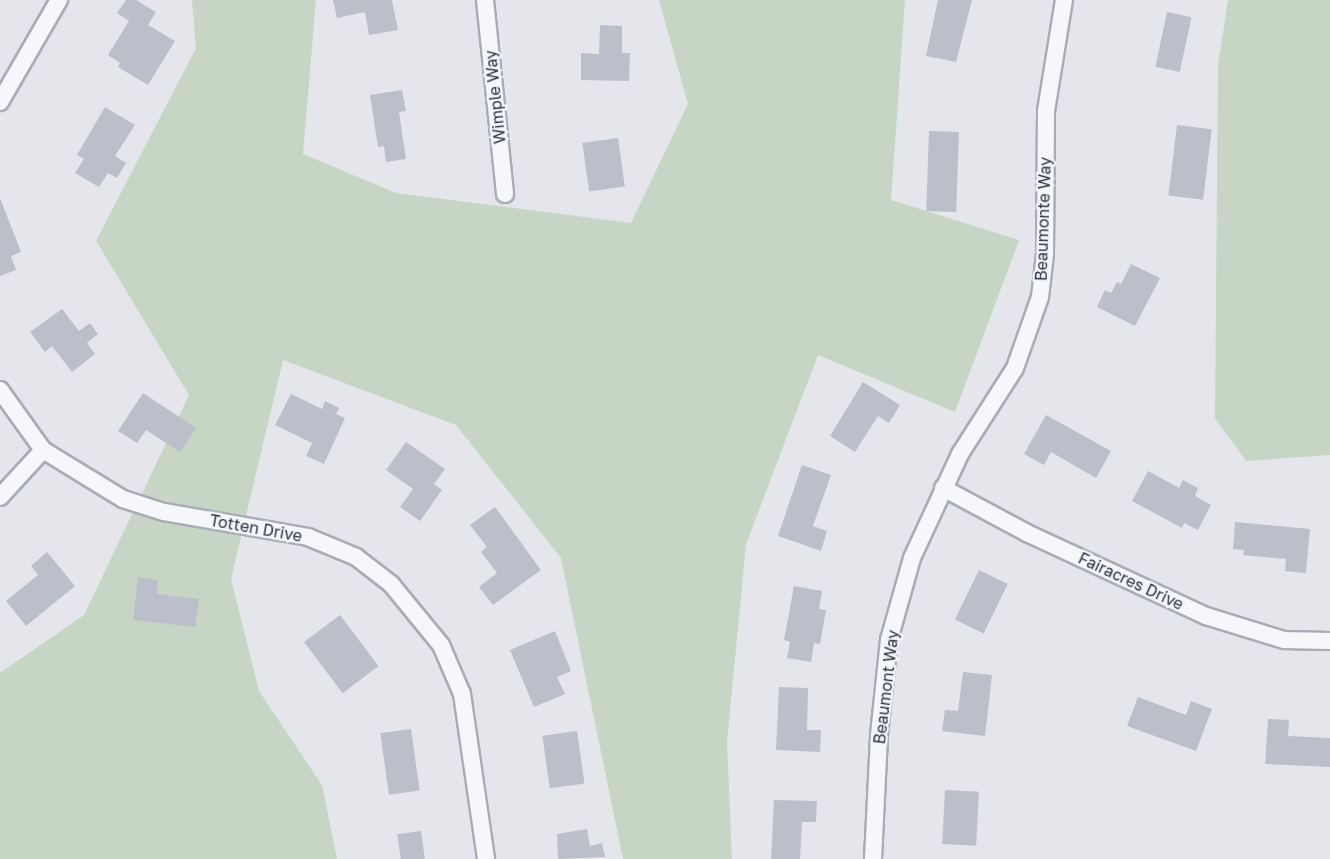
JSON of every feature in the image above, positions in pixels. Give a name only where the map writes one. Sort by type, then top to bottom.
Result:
[{"type":"street","points":[[0,102],[59,0]]},
{"type":"street","name":"Wimple Way","points":[[485,0],[505,194]]},
{"type":"street","name":"Beaumonte Way","points":[[943,488],[1015,368],[1040,297],[1045,254],[1046,111],[1064,0]]},
{"type":"street","name":"Totten Drive","points":[[0,390],[43,450],[123,500],[164,512],[308,537],[356,557],[391,584],[441,645],[462,694],[486,859]]},
{"type":"street","points":[[0,497],[43,450]]},
{"type":"street","name":"Fairacres Drive","points":[[943,488],[1027,533],[1206,616],[1284,640],[1330,641]]},
{"type":"street","name":"Beaumont Way","points":[[873,859],[879,735],[890,640],[912,558],[943,488]]},
{"type":"green space","points":[[192,0],[316,0],[303,154],[396,193],[631,223],[688,104],[659,0],[905,0],[891,200],[1019,240],[955,412],[818,355],[746,544],[727,742],[732,859],[623,859],[561,558],[456,425],[283,360],[231,579],[259,691],[322,785],[337,859],[0,859],[0,673],[84,615],[189,395],[96,241],[196,48]]},
{"type":"green space","points":[[1228,0],[1330,0],[1330,455],[1246,461],[1215,418],[1218,66]]},
{"type":"building","points":[[126,0],[136,0],[156,12],[148,25],[175,41],[148,85],[118,67],[120,63],[108,55],[129,21],[117,13]]},
{"type":"building","points":[[333,0],[392,0],[398,30],[369,35],[365,12],[337,18]]},
{"type":"building","points":[[938,0],[972,0],[956,62],[926,56]]},
{"type":"building","points":[[1167,12],[1191,17],[1180,72],[1155,67]]},
{"type":"building","points":[[600,25],[622,26],[622,53],[630,53],[629,81],[581,80],[581,53],[599,54]]},
{"type":"building","points":[[402,90],[406,111],[399,112],[406,159],[386,162],[384,146],[378,147],[370,95]]},
{"type":"building","points":[[105,107],[135,125],[115,156],[126,163],[117,178],[108,173],[99,187],[75,173],[84,159],[77,155]]},
{"type":"building","points":[[1177,125],[1212,129],[1203,200],[1168,195]]},
{"type":"building","points":[[929,131],[959,132],[956,212],[926,211]]},
{"type":"building","points":[[618,138],[625,187],[589,192],[582,143]]},
{"type":"building","points":[[0,198],[21,252],[11,256],[16,270],[0,276]]},
{"type":"building","points":[[1131,264],[1160,278],[1135,326],[1097,307],[1105,290],[1111,293],[1117,282],[1121,284]]},
{"type":"building","points":[[62,309],[79,331],[90,323],[98,334],[87,343],[95,354],[72,372],[52,346],[45,352],[30,332]]},
{"type":"building","points":[[863,382],[900,405],[889,423],[878,416],[855,452],[830,436]]},
{"type":"building","points":[[143,393],[196,428],[180,452],[146,430],[137,443],[118,431]]},
{"type":"building","points":[[291,394],[322,409],[325,401],[339,408],[336,414],[345,418],[324,464],[306,456],[312,443],[275,425]]},
{"type":"building","points":[[1046,415],[1111,451],[1096,478],[1051,452],[1044,465],[1024,454]]},
{"type":"building","points":[[406,442],[445,469],[434,484],[442,490],[420,521],[400,507],[413,489],[386,470]]},
{"type":"building","points":[[802,465],[831,475],[813,526],[827,531],[821,551],[778,536]]},
{"type":"building","points":[[1148,471],[1179,488],[1183,480],[1198,488],[1195,496],[1211,505],[1198,530],[1184,523],[1182,528],[1132,501]]},
{"type":"building","points":[[495,507],[541,570],[493,605],[479,587],[497,573],[481,552],[487,547],[470,525]]},
{"type":"building","points":[[1235,522],[1310,529],[1306,573],[1285,571],[1286,559],[1243,555],[1244,550],[1233,549]]},
{"type":"building","points":[[47,552],[75,586],[26,626],[6,601],[38,575],[31,566]]},
{"type":"building","points":[[979,570],[1008,584],[984,633],[955,619]]},
{"type":"building","points":[[138,577],[158,580],[157,594],[199,599],[195,627],[133,620]]},
{"type":"building","points":[[794,586],[822,591],[819,609],[826,610],[820,644],[814,643],[811,662],[787,658],[790,642],[784,640]]},
{"type":"building","points":[[340,615],[379,666],[343,693],[304,642]]},
{"type":"building","points":[[555,631],[571,671],[557,677],[565,694],[534,707],[510,650]]},
{"type":"building","points":[[963,672],[992,675],[985,736],[942,731],[945,710],[958,711]]},
{"type":"building","points":[[779,687],[808,688],[807,730],[821,730],[820,752],[776,750]]},
{"type":"building","points":[[1138,697],[1186,715],[1191,701],[1212,709],[1196,751],[1127,726]]},
{"type":"building","points":[[1268,719],[1289,720],[1288,736],[1330,738],[1330,767],[1265,764]]},
{"type":"building","points":[[411,729],[420,790],[389,795],[380,733]]},
{"type":"building","points":[[577,731],[584,783],[550,788],[542,736]]},
{"type":"building","points":[[945,790],[979,792],[976,846],[942,844]]},
{"type":"building","points":[[774,800],[817,801],[816,822],[802,822],[800,859],[771,859]]},
{"type":"building","points":[[587,829],[590,846],[602,843],[605,857],[558,859],[557,834]]},
{"type":"building","points":[[421,831],[425,859],[401,859],[397,834]]}]
